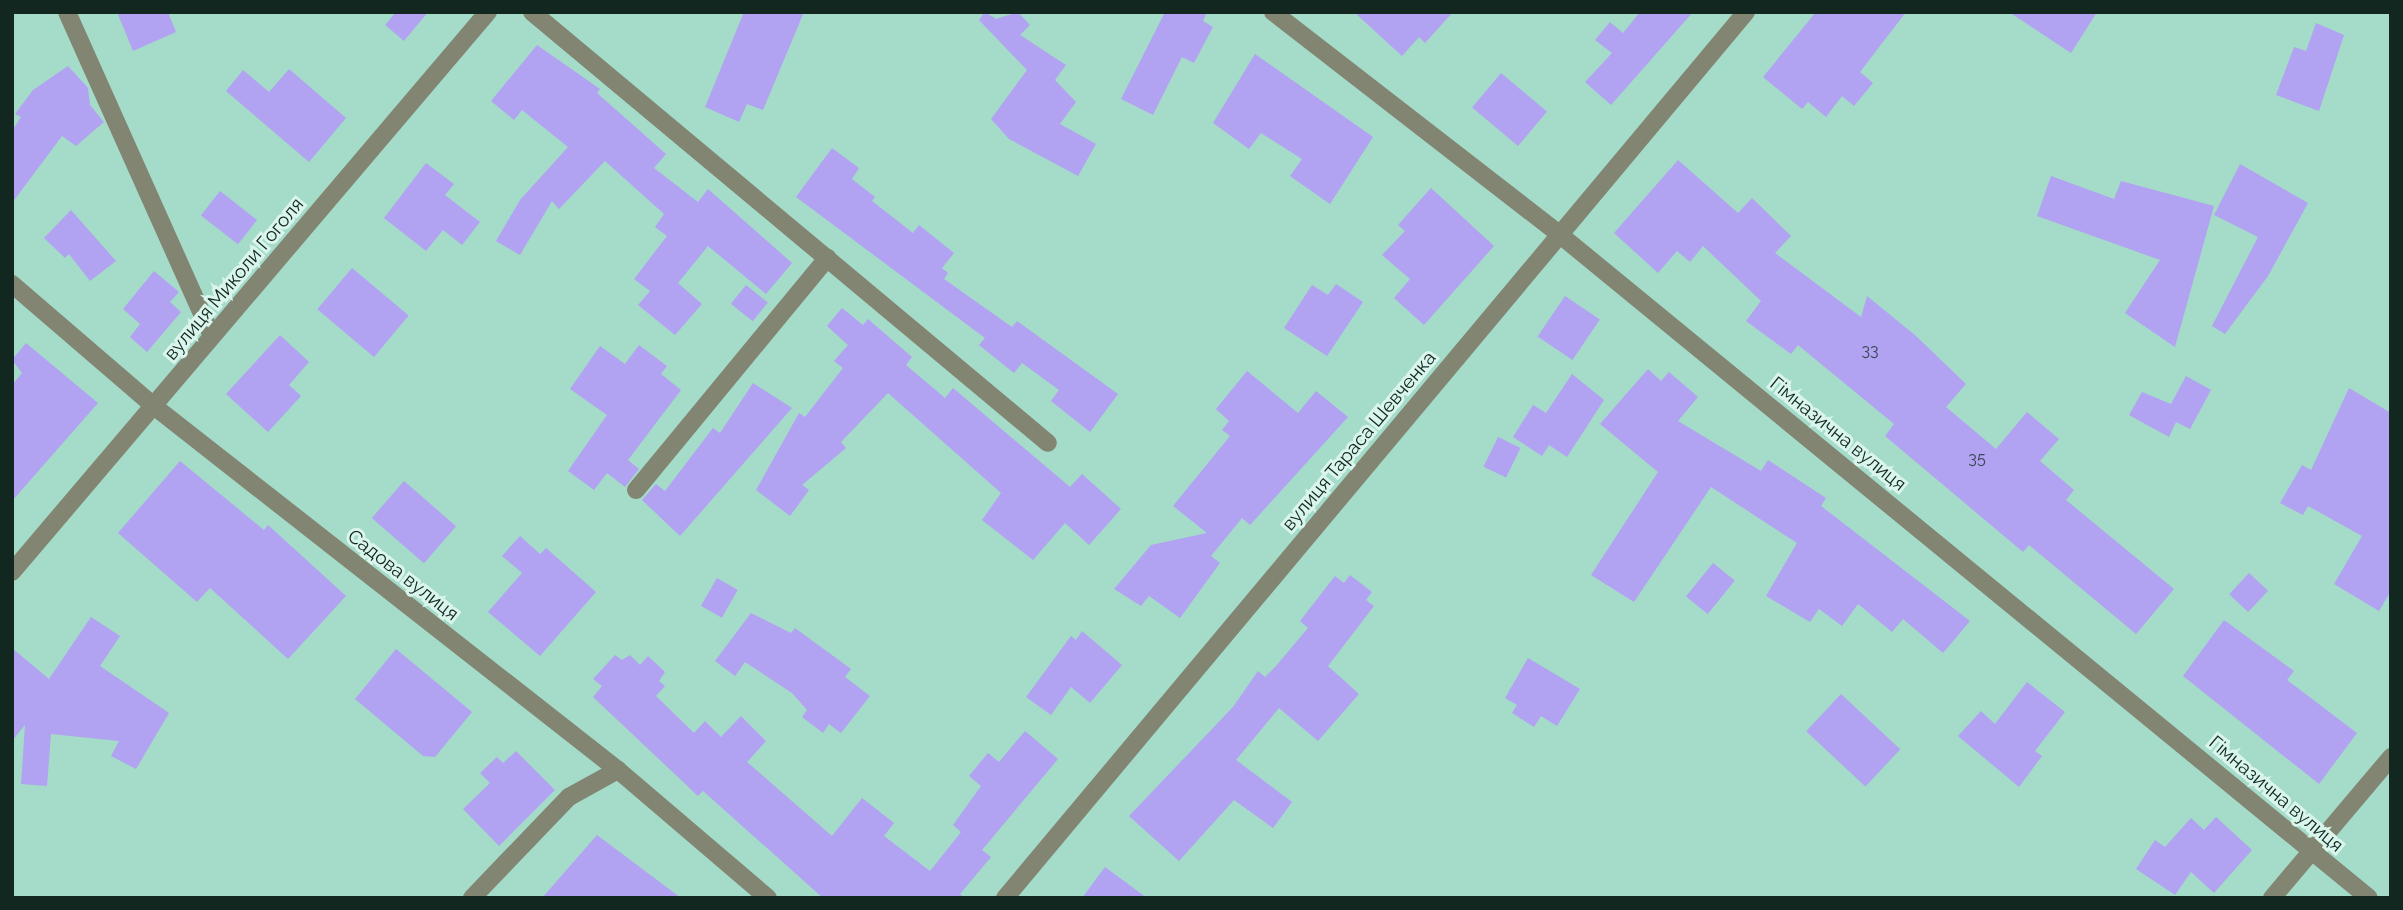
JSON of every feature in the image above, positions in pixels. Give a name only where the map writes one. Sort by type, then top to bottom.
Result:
[{"type":"street","points":[[67,12],[212,336]]},
{"type":"street","name":"вулиця Миколи Гоголя","points":[[12,572],[488,12]]},
{"type":"street","points":[[532,12],[1048,443]]},
{"type":"street","name":"Гімназична вулиця","points":[[1273,12],[1559,234],[2369,898]]},
{"type":"street","name":"вулиця Тараса Шевченка","points":[[1005,898],[1746,12]]},
{"type":"street","points":[[636,490],[827,258]]},
{"type":"street","name":"Садова вулиця","points":[[12,284],[155,407],[618,770],[768,898]]},
{"type":"street","points":[[2272,898],[2391,757]]},
{"type":"street","points":[[472,898],[569,797],[618,770]]},
{"type":"building","points":[[117,12],[168,12],[176,32],[133,51]]},
{"type":"building","points":[[396,12],[428,12],[404,41],[385,25]]},
{"type":"building","points":[[744,12],[804,12],[763,110],[747,104],[739,122],[705,107]]},
{"type":"building","points":[[985,12],[996,19],[1018,12],[1030,25],[1020,35],[1066,65],[1055,80],[1076,102],[1060,124],[1096,144],[1078,176],[1009,139],[991,119],[1027,70],[979,20]]},
{"type":"building","points":[[1165,12],[1207,12],[1203,21],[1213,27],[1194,63],[1182,57],[1153,115],[1121,99]]},
{"type":"building","points":[[1354,12],[1453,12],[1425,43],[1419,37],[1402,56]]},
{"type":"building","points":[[1640,12],[1693,12],[1611,105],[1585,82],[1612,53],[1595,40],[1610,22],[1623,33]]},
{"type":"building","points":[[1816,12],[1906,12],[1860,72],[1873,83],[1854,106],[1842,96],[1826,117],[1808,102],[1802,109],[1763,77]]},
{"type":"building","points":[[2009,12],[2097,12],[2071,53]]},
{"type":"building","points":[[2316,23],[2344,35],[2319,111],[2276,95],[2294,47],[2306,51]]},
{"type":"building","points":[[537,45],[600,89],[597,93],[666,154],[654,168],[698,202],[708,189],[792,263],[766,294],[708,246],[678,283],[702,304],[675,335],[638,305],[650,291],[634,279],[667,236],[655,227],[664,214],[605,161],[559,209],[552,201],[520,255],[496,241],[520,200],[568,147],[522,110],[514,120],[491,101]]},
{"type":"building","points":[[1255,54],[1373,137],[1330,204],[1290,176],[1302,159],[1261,133],[1249,149],[1213,123]]},
{"type":"building","points":[[68,66],[88,88],[90,105],[104,122],[76,146],[62,136],[12,203],[12,131],[21,117],[15,114],[33,90]]},
{"type":"building","points":[[289,69],[346,118],[309,162],[226,91],[243,70],[269,92]]},
{"type":"building","points":[[1501,73],[1547,112],[1518,146],[1472,107]]},
{"type":"building","points":[[832,148],[859,168],[852,179],[875,197],[872,201],[913,233],[919,225],[954,253],[942,268],[948,273],[944,279],[1012,327],[1017,321],[1118,394],[1090,432],[1051,401],[1059,390],[1022,363],[1014,373],[979,345],[985,338],[796,197]]},
{"type":"building","points":[[1678,160],[1738,213],[1752,198],[1791,236],[1775,253],[1861,317],[1867,296],[1916,336],[1966,384],[1946,407],[1996,449],[2027,412],[2059,439],[2040,461],[2074,490],[2066,500],[2174,589],[2136,634],[2029,545],[2023,552],[1885,436],[1894,424],[1798,345],[1791,354],[1746,321],[1761,301],[1703,246],[1690,262],[1677,251],[1658,273],[1614,233]]},
{"type":"building","points":[[426,163],[454,184],[445,195],[480,222],[462,245],[443,230],[426,251],[384,218]]},
{"type":"building","points":[[2240,164],[2308,203],[2268,276],[2225,334],[2212,326],[2258,237],[2214,215]]},
{"type":"building","points":[[2051,176],[2114,199],[2121,181],[2214,206],[2175,347],[2125,313],[2160,260],[2037,216]]},
{"type":"building","points":[[1431,188],[1494,246],[1424,325],[1394,298],[1410,279],[1382,255],[1405,231],[1398,225]]},
{"type":"building","points":[[220,191],[257,220],[238,244],[201,215]]},
{"type":"building","points":[[71,210],[116,261],[90,281],[69,254],[65,258],[44,238]]},
{"type":"building","points":[[352,268],[409,316],[374,357],[317,309]]},
{"type":"building","points":[[154,271],[179,292],[170,302],[181,312],[147,352],[130,337],[140,324],[123,309]]},
{"type":"building","points":[[1336,284],[1363,302],[1327,356],[1284,328],[1312,285],[1328,295]]},
{"type":"building","points":[[746,285],[768,303],[753,321],[731,304]]},
{"type":"building","points":[[1565,296],[1600,319],[1572,360],[1538,337]]},
{"type":"building","points":[[842,308],[863,325],[868,319],[912,357],[906,365],[945,398],[953,388],[1070,487],[1082,474],[1121,509],[1089,545],[1065,523],[1033,560],[982,520],[1001,493],[888,393],[841,442],[846,448],[802,485],[809,490],[790,516],[756,490],[799,413],[805,417],[843,368],[834,361],[848,345],[827,326]]},
{"type":"building","points":[[280,335],[309,362],[289,385],[301,396],[268,432],[226,394]]},
{"type":"building","points":[[26,343],[98,403],[12,501],[12,385],[22,373],[12,360]]},
{"type":"building","points":[[639,345],[667,366],[661,374],[681,390],[628,460],[639,469],[625,487],[607,473],[594,490],[568,471],[607,415],[570,389],[600,346],[625,364]]},
{"type":"building","points":[[1648,369],[1661,381],[1669,372],[1698,397],[1678,421],[1761,471],[1768,460],[1826,498],[1821,506],[1970,621],[1943,653],[1903,619],[1892,632],[1858,604],[1842,626],[1819,609],[1810,622],[1766,596],[1797,543],[1711,487],[1634,602],[1591,575],[1658,472],[1600,424]]},
{"type":"building","points":[[1247,371],[1298,413],[1316,391],[1348,417],[1250,525],[1242,518],[1211,556],[1220,563],[1180,618],[1149,596],[1141,606],[1114,589],[1151,545],[1207,533],[1173,506],[1230,436],[1222,430],[1229,421],[1216,409]]},
{"type":"building","points":[[1572,374],[1604,400],[1567,457],[1549,445],[1542,456],[1513,437],[1533,405],[1546,413]]},
{"type":"building","points":[[2186,376],[2211,390],[2190,429],[2176,422],[2169,437],[2129,415],[2142,392],[2171,404]]},
{"type":"building","points":[[753,383],[792,408],[680,536],[642,500],[656,484],[665,491],[713,428],[720,433]]},
{"type":"building","points":[[2349,388],[2391,413],[2391,591],[2379,611],[2334,584],[2362,536],[2308,506],[2303,515],[2280,503],[2302,465],[2311,470]]},
{"type":"building","points":[[1498,437],[1520,448],[1506,478],[1484,467]]},
{"type":"building","points":[[180,461],[264,530],[268,525],[346,596],[288,659],[210,588],[197,602],[118,533]]},
{"type":"building","points":[[404,481],[456,526],[424,563],[372,518]]},
{"type":"building","points":[[520,536],[540,554],[546,548],[596,592],[540,656],[488,612],[522,573],[502,556]]},
{"type":"building","points":[[1713,563],[1735,581],[1708,614],[1686,596]]},
{"type":"building","points":[[2249,573],[2268,591],[2248,612],[2229,594]]},
{"type":"building","points":[[1350,575],[1372,592],[1366,600],[1374,606],[1328,666],[1359,694],[1318,741],[1279,708],[1236,760],[1292,802],[1273,828],[1234,800],[1179,861],[1129,816],[1233,707],[1258,671],[1265,677],[1276,666],[1308,628],[1300,621],[1335,576],[1344,583]]},
{"type":"building","points":[[717,578],[738,590],[722,618],[701,606]]},
{"type":"building","points":[[751,613],[791,633],[795,628],[851,669],[845,677],[870,696],[841,733],[829,724],[823,733],[802,717],[807,710],[792,693],[745,662],[735,676],[715,661]]},
{"type":"building","points":[[91,617],[120,636],[100,666],[169,713],[136,769],[111,756],[119,741],[51,734],[47,786],[21,784],[25,725],[12,741],[12,648],[49,679]]},
{"type":"building","points":[[2224,620],[2294,671],[2287,680],[2357,733],[2319,784],[2183,676]]},
{"type":"building","points":[[1082,631],[1122,665],[1090,703],[1071,687],[1051,715],[1026,697],[1071,636],[1076,640]]},
{"type":"building","points":[[396,649],[472,712],[435,757],[423,756],[355,699]]},
{"type":"building","points":[[615,655],[622,660],[630,655],[640,665],[648,656],[665,672],[659,681],[665,686],[656,696],[694,733],[705,721],[721,737],[741,716],[766,741],[747,762],[832,836],[862,798],[894,823],[884,836],[930,871],[961,832],[953,825],[981,786],[969,776],[988,753],[999,762],[1025,731],[1058,759],[982,850],[991,857],[960,894],[965,898],[823,898],[703,791],[698,796],[593,697],[602,686],[593,679]]},
{"type":"building","points":[[1528,658],[1580,689],[1557,726],[1541,716],[1534,727],[1512,713],[1517,705],[1505,698]]},
{"type":"building","points":[[2027,682],[2065,712],[2035,751],[2042,756],[2019,787],[1958,736],[1981,711],[1995,724]]},
{"type":"building","points":[[1841,694],[1900,749],[1865,787],[1806,731]]},
{"type":"building","points":[[516,751],[555,790],[499,846],[463,809],[490,783],[480,773],[497,757],[503,763]]},
{"type":"building","points":[[2216,817],[2252,850],[2214,893],[2191,872],[2175,895],[2136,869],[2155,840],[2165,847],[2191,818],[2204,830]]},
{"type":"building","points":[[597,835],[681,898],[542,898]]},
{"type":"building","points":[[1105,867],[1147,898],[1082,898]]}]
